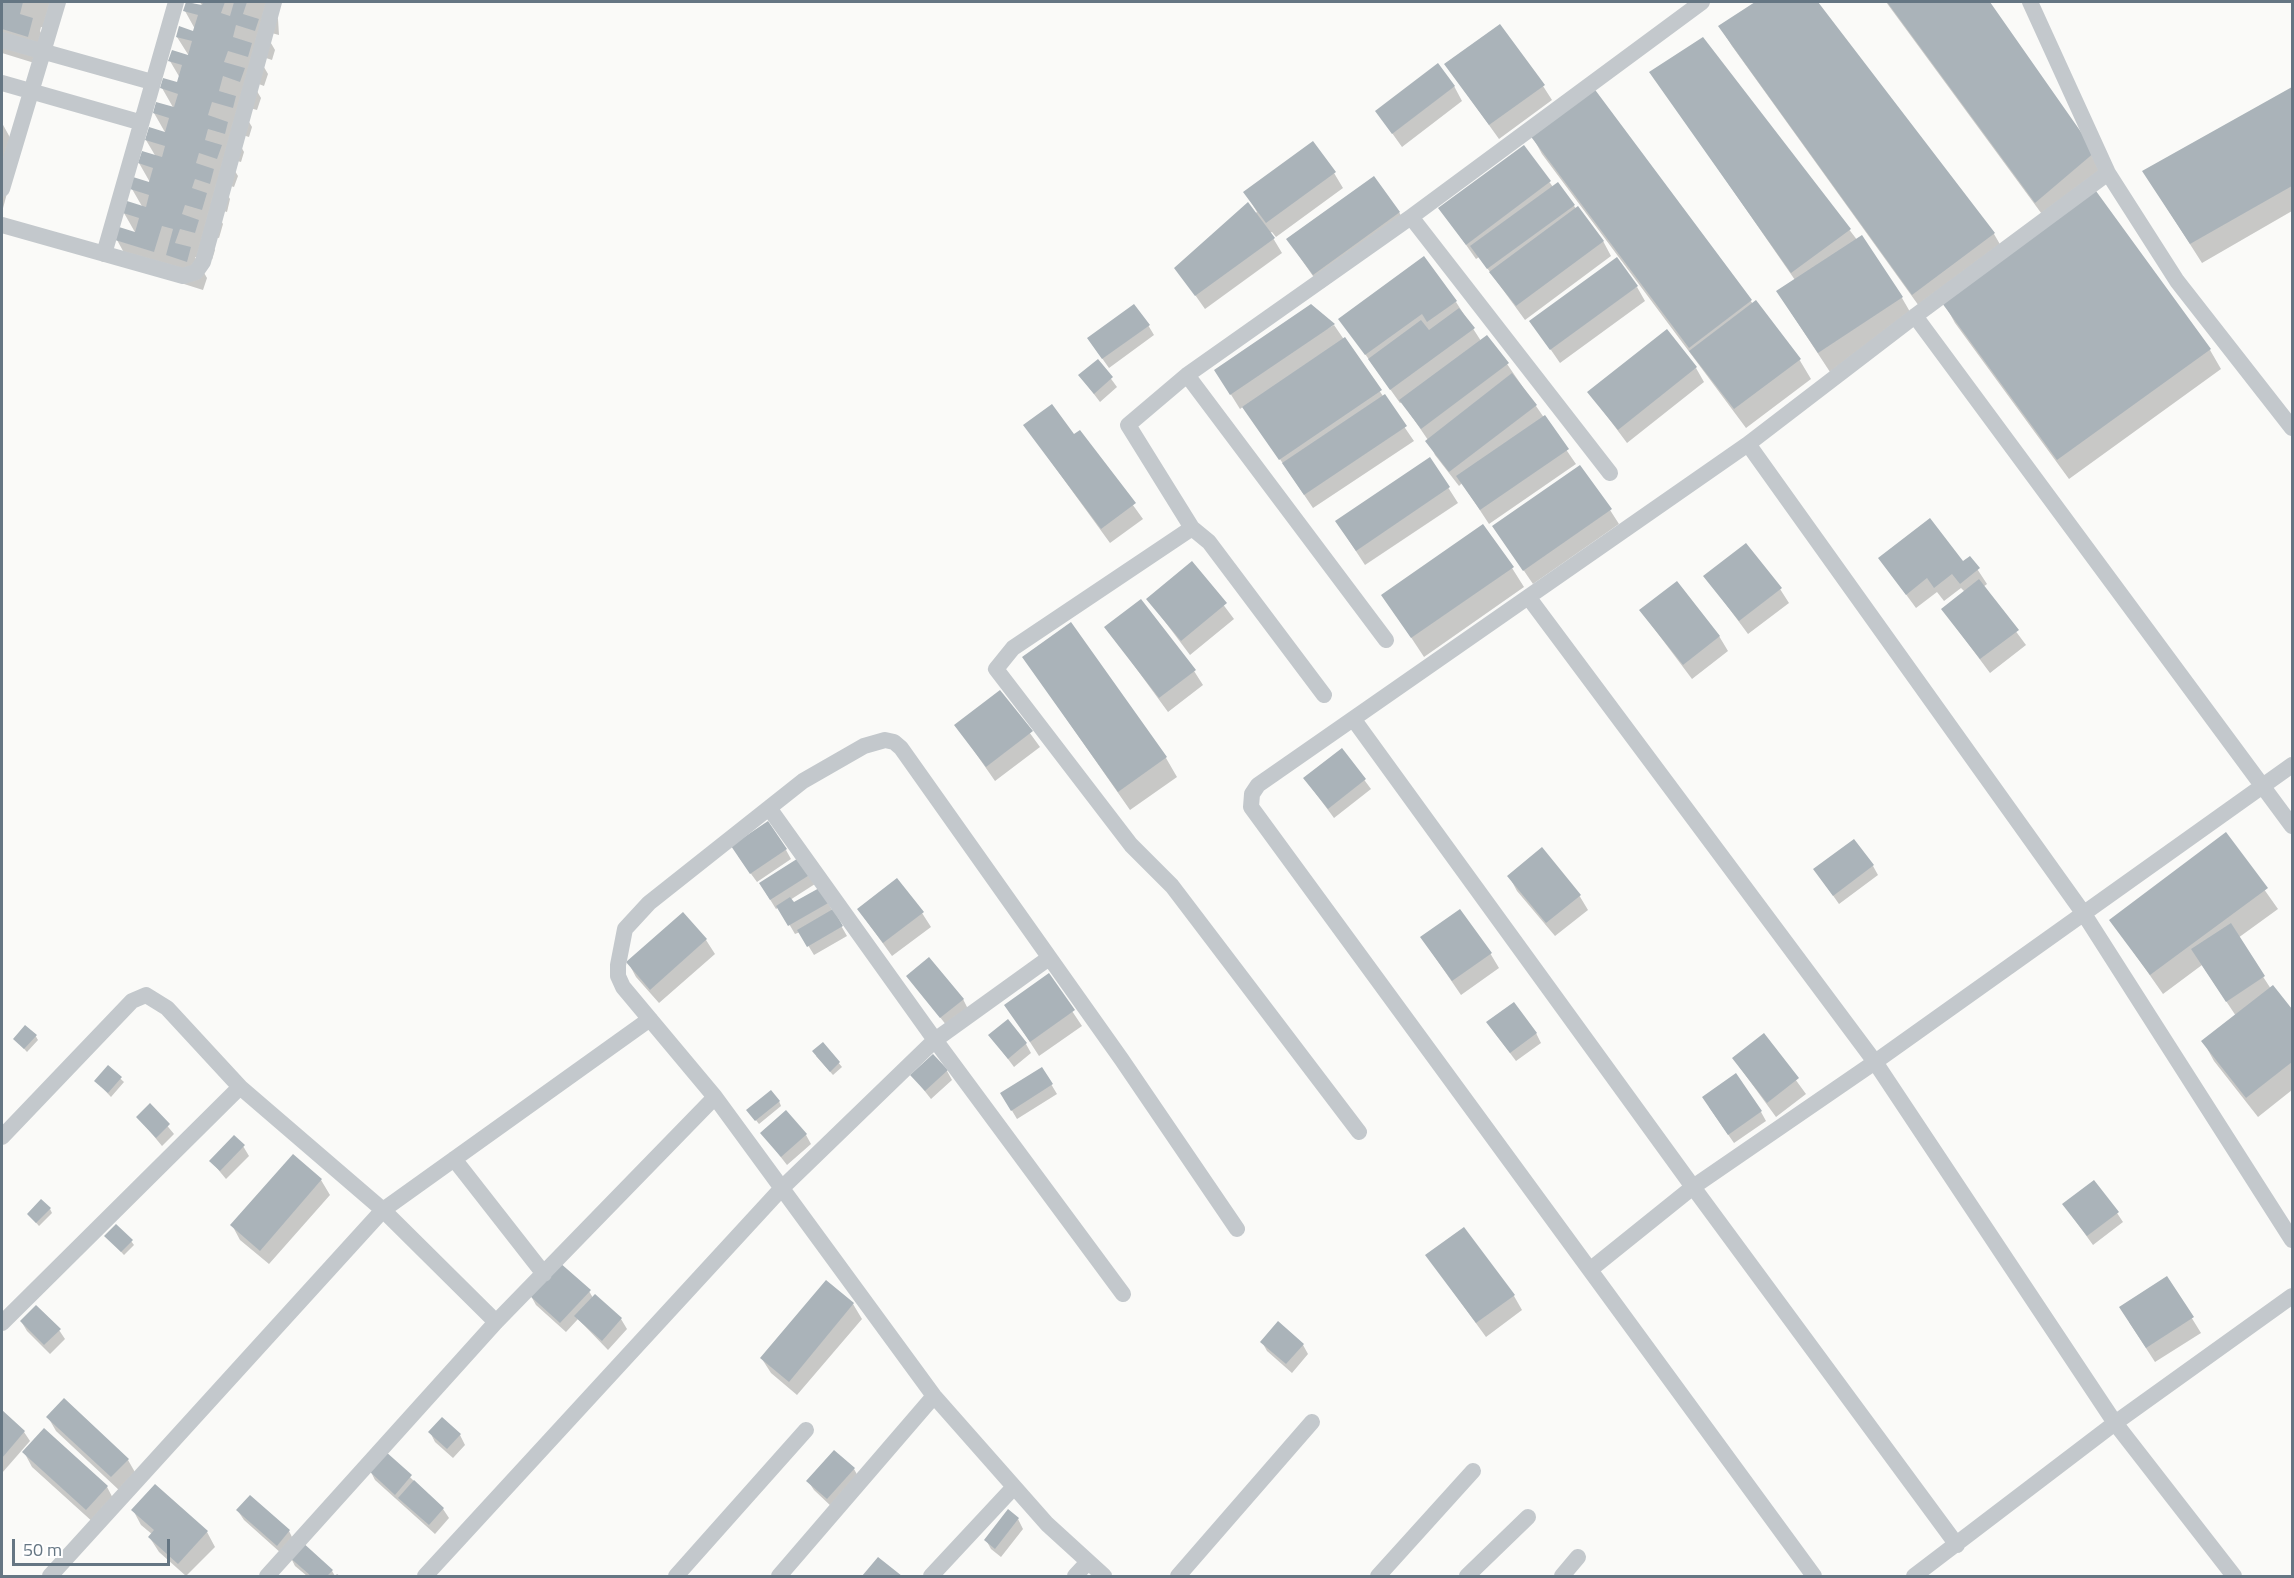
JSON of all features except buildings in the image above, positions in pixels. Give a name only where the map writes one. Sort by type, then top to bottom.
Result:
[{"type":"street","points":[[2,189],[58,2]]},
{"type":"street","points":[[104,254],[176,2]]},
{"type":"street","points":[[2,225],[183,276],[196,272],[203,262],[274,2]]},
{"type":"street","points":[[1324,695],[1209,542],[1192,528],[1128,425],[1188,375],[1411,217],[1702,2]]},
{"type":"street","points":[[2030,2],[2108,173],[2177,281],[2292,428]]},
{"type":"street","points":[[2,40],[152,82]]},
{"type":"street","points":[[2,83],[140,122]]},
{"type":"street","points":[[1814,1576],[1251,807],[1252,794],[1258,785],[1748,444],[1915,316],[2108,173]]},
{"type":"street","points":[[1411,217],[1610,473]]},
{"type":"street","points":[[1915,316],[2292,826]]},
{"type":"street","points":[[1188,375],[1386,640]]},
{"type":"street","points":[[1748,444],[2084,914],[2292,1240]]},
{"type":"street","points":[[1192,528],[1013,648],[996,669],[1131,845],[1172,886],[1359,1132]]},
{"type":"street","points":[[1529,597],[1875,1062],[2115,1423],[2234,1576]]},
{"type":"street","points":[[1354,720],[1693,1187],[1957,1545]]},
{"type":"street","points":[[1104,1576],[1047,1524],[1013,1488],[934,1396],[715,1097],[623,987],[618,976],[626,929],[649,903],[803,781],[864,746],[885,740],[894,742],[902,748],[1237,1229]]},
{"type":"street","points":[[1591,1269],[1693,1187],[1875,1062],[2292,765]]},
{"type":"street","points":[[769,808],[935,1040],[1123,1294]]},
{"type":"street","points":[[425,1576],[782,1188],[935,1040],[1049,958]]},
{"type":"street","points":[[2,1137],[132,1001],[146,995],[167,1008],[240,1087],[383,1210],[496,1322]]},
{"type":"street","points":[[50,1576],[383,1210],[650,1019]]},
{"type":"street","points":[[2,1323],[240,1087]]},
{"type":"street","points":[[267,1576],[496,1322],[715,1097]]},
{"type":"street","points":[[454,1159],[543,1274]]},
{"type":"street","points":[[1914,1576],[2115,1423],[2292,1296]]},
{"type":"street","points":[[779,1576],[934,1396]]},
{"type":"street","points":[[1178,1576],[1312,1422]]},
{"type":"street","points":[[676,1576],[806,1430]]},
{"type":"street","points":[[1378,1576],[1473,1471]]},
{"type":"street","points":[[931,1576],[1013,1488]]},
{"type":"street","points":[[1467,1576],[1528,1517]]},
{"type":"street","points":[[1562,1576],[1578,1557]]},
{"type":"street","points":[[1075,1576],[1088,1562]]}]
